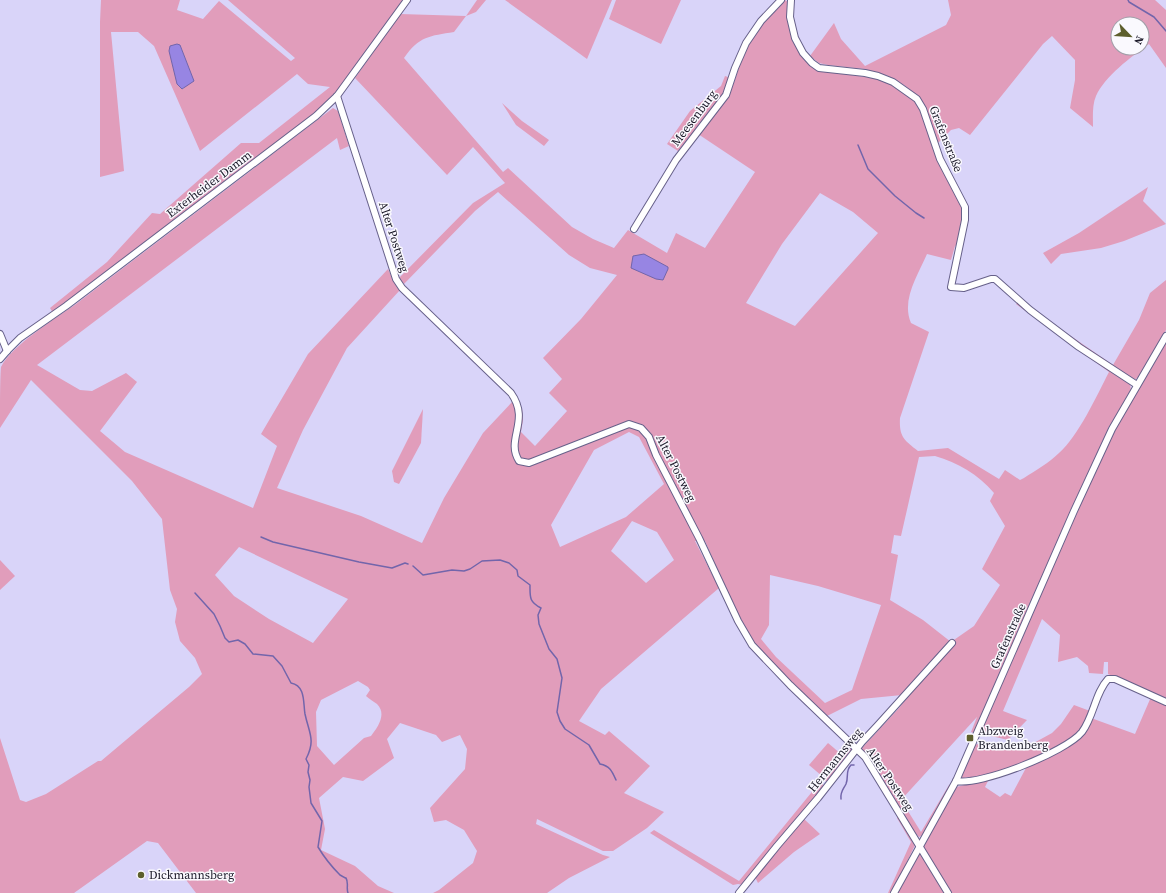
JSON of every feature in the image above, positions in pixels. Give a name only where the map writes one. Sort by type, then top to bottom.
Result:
[{"type":"street","name":"Exterheider Damm","points":[[0,359],[20,338],[66,306],[316,116],[337,96],[407,0]]},
{"type":"street","name":"Meesenburg","points":[[634,229],[676,160],[726,96],[735,68],[746,43],[761,21],[781,0]]},
{"type":"street","name":"Grafenstraße","points":[[791,0],[790,17],[795,38],[803,52],[812,63],[819,68],[865,73],[893,82],[917,99],[923,109],[940,159],[965,206],[965,220],[951,287],[964,288],[991,279],[995,280],[1030,310],[1079,347],[1137,385]]},
{"type":"street","name":"Alter Postweg","points":[[337,96],[396,279],[402,288],[511,393],[517,401],[520,420],[515,440],[515,450],[519,461],[529,463],[628,424],[641,428],[649,437],[656,455],[699,538],[738,621],[752,645],[790,685],[865,757],[948,893]]},
{"type":"street","points":[[0,334],[7,351]]},
{"type":"street","name":"Grafenstraße","points":[[894,893],[956,781],[1112,429],[1166,336]]},
{"type":"street","name":"Hermannsweg","points":[[739,893],[777,846],[810,809],[862,742],[952,643]]},
{"type":"street","points":[[956,781],[962,782],[994,776],[1022,766],[1076,739],[1087,725],[1103,686],[1108,679],[1115,679],[1166,702]]},
{"type":"shaded area","points":[[101,0],[180,0],[177,10],[203,19],[219,1],[291,61],[295,58],[228,0],[403,0],[351,74],[327,102],[314,114],[53,313],[50,308],[107,262],[152,213],[160,214],[241,143],[259,143],[330,87],[308,84],[297,74],[200,151],[154,46],[138,32],[111,32],[124,171],[100,177]],"holes":[[[180,45],[192,77],[183,89],[177,84]]]},
{"type":"shaded area","points":[[477,0],[486,0],[476,12],[466,16]]},
{"type":"shaded area","points":[[505,0],[612,0],[587,59]]},
{"type":"shaded area","points":[[616,0],[681,0],[661,44],[609,19]]},
{"type":"shaded area","points":[[785,0],[788,2],[794,40],[821,71],[881,79],[893,84],[914,101],[921,110],[937,159],[962,207],[959,244],[955,246],[951,260],[927,254],[915,279],[909,297],[908,314],[911,323],[929,332],[900,418],[900,430],[903,438],[918,451],[948,448],[999,479],[1005,470],[1020,480],[1051,460],[1066,445],[1087,415],[1109,372],[1016,304],[1018,302],[1130,383],[1131,391],[1120,413],[1108,428],[1108,434],[974,733],[971,732],[977,717],[901,800],[921,832],[951,784],[923,835],[919,837],[916,834],[863,753],[862,748],[899,708],[936,660],[925,667],[902,695],[861,699],[827,716],[797,689],[754,643],[738,616],[705,541],[695,541],[719,588],[601,689],[579,721],[605,735],[609,731],[650,766],[624,793],[664,812],[647,828],[613,851],[603,851],[537,819],[536,824],[610,857],[569,878],[547,893],[433,893],[473,863],[477,851],[464,830],[446,820],[434,822],[430,808],[465,769],[467,749],[460,735],[442,742],[436,735],[400,723],[387,739],[394,758],[363,781],[343,777],[319,798],[325,829],[321,850],[355,866],[378,886],[394,893],[196,893],[158,843],[147,841],[74,893],[0,893],[0,738],[20,800],[26,802],[46,794],[98,761],[101,761],[189,687],[202,674],[195,658],[180,641],[175,622],[177,609],[170,590],[162,519],[132,481],[31,380],[0,428],[1,367],[14,350],[24,341],[76,304],[333,108],[338,111],[349,146],[340,150],[337,138],[37,365],[80,390],[92,391],[126,373],[137,382],[100,431],[125,452],[253,508],[277,446],[261,434],[308,354],[388,269],[400,290],[347,348],[303,430],[277,488],[361,516],[422,543],[444,498],[483,433],[513,401],[522,408],[523,420],[521,432],[535,446],[567,411],[549,393],[562,379],[543,358],[581,319],[617,275],[590,268],[569,255],[498,192],[475,211],[404,284],[399,278],[473,203],[505,183],[473,147],[447,175],[355,78],[400,14],[466,16],[454,32],[432,36],[420,41],[404,58],[503,172],[508,168],[572,227],[593,239],[614,248],[628,230],[667,253],[676,233],[705,248],[755,172],[698,134],[718,111],[728,96],[745,52],[759,28],[771,13]],"holes":[[[820,193],[853,212],[878,233],[795,326],[746,303],[782,244]],[[629,432],[639,437],[664,484],[626,517],[560,547],[551,525],[594,450]],[[935,456],[952,462],[981,480],[994,493],[990,501],[1005,526],[982,569],[1000,585],[974,626],[951,642],[923,620],[890,600],[898,555],[891,553],[894,535],[901,536],[919,457]],[[632,521],[657,532],[674,560],[646,583],[611,551]],[[239,547],[348,599],[313,643],[269,619],[234,596],[215,575]],[[770,575],[818,586],[881,605],[852,690],[825,703],[776,657],[761,639],[769,625]],[[358,681],[370,690],[366,696],[377,704],[380,708],[381,716],[379,725],[371,736],[364,738],[334,765],[317,746],[316,712],[321,700]]]},
{"type":"shaded area","points":[[948,0],[1155,0],[1166,10],[1166,68],[1150,45],[1150,16],[1110,16],[1110,56],[1133,56],[1112,74],[1096,96],[1093,107],[1093,127],[1070,108],[1075,80],[1075,60],[1052,36],[1043,44],[970,135],[959,128],[951,130],[937,144],[919,97],[904,85],[888,76],[873,73],[864,69],[819,63],[810,56],[834,23],[841,39],[865,66],[946,25],[951,15]]},
{"type":"shaded area","points":[[177,44],[180,45],[194,81],[182,89],[177,84],[169,51],[170,46]]},
{"type":"shaded area","points":[[725,76],[731,78],[726,93],[678,151],[667,144],[690,111],[721,86]]},
{"type":"shaded area","points":[[502,103],[522,121],[549,140],[544,146],[516,125]]},
{"type":"shaded area","points":[[1148,187],[1143,201],[1166,224],[1124,241],[1101,248],[1061,254],[1051,264],[1043,253],[1079,233]]},
{"type":"shaded area","points":[[644,254],[668,267],[663,280],[656,279],[631,268],[633,256]]},
{"type":"shaded area","points":[[1166,280],[1166,330],[1141,375],[1134,380],[1108,365],[1031,309],[1021,299],[1113,365],[1139,320],[1150,293]]},
{"type":"shaded area","points":[[1166,340],[1166,700],[1108,674],[1108,662],[1104,662],[1103,674],[1089,673],[1088,666],[1077,657],[1058,662],[1060,635],[1042,619],[1003,711],[1027,720],[1008,740],[983,734],[981,730],[1103,453],[1126,409]]},
{"type":"shaded area","points":[[423,409],[421,443],[399,484],[394,482],[392,471]]},
{"type":"shaded area","points":[[0,560],[15,576],[0,590]]},
{"type":"shaded area","points":[[1151,697],[1166,704],[1166,893],[952,893],[924,848],[924,844],[956,787],[989,779],[985,787],[1000,797],[1005,793],[1011,796],[1027,766],[1077,740],[1091,718],[1135,734]]},
{"type":"shaded area","points":[[1074,705],[1090,711],[1080,730],[1064,743],[1040,756],[1002,770],[985,775],[962,778],[961,775],[974,746],[977,744],[997,749],[1023,744],[1028,741],[1032,744],[1052,733],[1061,724]]},
{"type":"shaded area","points":[[828,743],[841,754],[822,776],[809,765]]},
{"type":"shaded area","points":[[852,748],[852,751],[828,782],[822,780],[845,751]]},
{"type":"shaded area","points":[[820,782],[823,784],[823,788],[743,885],[733,885],[650,833],[654,830],[739,881]]},
{"type":"shaded area","points":[[898,816],[916,841],[892,893],[888,893],[911,842],[897,818]]},
{"type":"shaded area","points":[[804,819],[820,834],[794,852],[758,883],[755,877]]},
{"type":"shaded area","points":[[920,853],[945,893],[897,893]]},
{"type":"waterway","points":[[1128,0],[1154,17],[1166,31]]},
{"type":"waterway","points":[[858,145],[868,169],[895,196],[924,218]]},
{"type":"waterway","points":[[261,537],[273,542],[359,562],[392,568],[405,563],[408,564]]},
{"type":"waterway","points":[[413,566],[423,575],[452,570],[464,571],[482,561],[500,560],[509,563],[517,570],[518,576],[530,585],[530,596],[532,601],[541,608],[538,615],[539,624],[549,649],[557,659],[562,678],[557,712],[560,721],[565,729],[589,745],[600,764],[610,769],[616,780]]},
{"type":"waterway","points":[[195,593],[214,614],[225,638],[229,642],[238,640],[245,644],[253,654],[273,656],[282,666],[291,683],[296,685],[301,691],[311,736],[311,747],[306,759],[309,765],[308,772],[310,780],[309,787],[311,803],[322,821],[318,847],[334,869],[346,878],[348,893]]},
{"type":"waterway","points":[[841,799],[841,793],[847,781],[849,767],[854,765]]},
{"type":"place","name":"Abzweig Brandenberg","points":[[970,738]]},
{"type":"place","name":"Dickmannsberg","points":[[141,875]]}]
